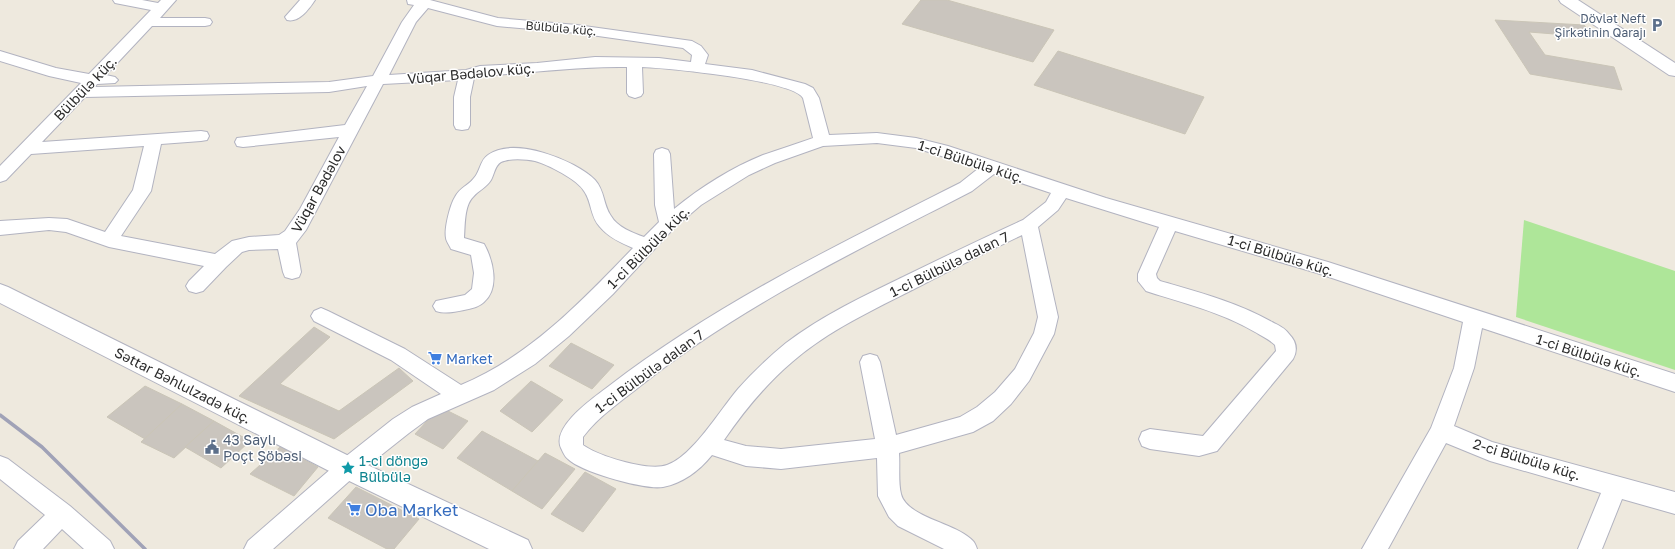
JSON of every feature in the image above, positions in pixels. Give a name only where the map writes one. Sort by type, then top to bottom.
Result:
[{"type":"main road","points":[[1567,0],[1675,71]]},
{"type":"main road","name":"Səttar Bəhlulzadə küç.","points":[[0,293],[348,468],[518,549]]},
{"type":"street","points":[[120,0],[165,4]]},
{"type":"street","points":[[292,17],[308,0]]},
{"type":"street","name":"Bülbülə küç.","points":[[408,0],[497,22],[577,29],[687,44],[696,49],[700,55],[697,67]]},
{"type":"street","name":"Vüqar Bədəlov","points":[[196,286],[234,248],[242,244],[286,241],[293,237],[324,183],[377,80],[391,58],[411,16],[425,3]]},
{"type":"street","name":"Bülbülə küç.","points":[[0,176],[165,4]]},
{"type":"street","points":[[149,22],[204,22]]},
{"type":"street","points":[[0,56],[59,75],[92,80],[328,76],[377,80]]},
{"type":"street","points":[[634,62],[635,93]]},
{"type":"street","name":"Vüqar Bədəlov küç.","points":[[80,92],[329,87],[377,80],[467,75],[480,71],[537,68],[578,63],[659,63],[752,75],[799,87],[807,91],[811,98],[822,142]]},
{"type":"street","points":[[462,125],[462,97],[467,75]]},
{"type":"street","points":[[243,142],[350,130]]},
{"type":"street","points":[[26,149],[201,136]]},
{"type":"street","name":"1-ci Bülbülə küç.","points":[[256,549],[348,468],[420,413],[486,384],[528,358],[562,330],[606,289],[668,223],[707,192],[743,171],[769,159],[822,142],[877,138],[916,143],[942,150],[1061,191],[1321,267],[1675,383]]},
{"type":"street","points":[[109,240],[142,191],[154,140]]},
{"type":"street","points":[[662,154],[664,205],[668,223]]},
{"type":"street","points":[[443,306],[470,302],[481,295],[485,285],[482,257],[477,249],[458,244],[455,238],[460,205],[463,198],[467,192],[481,183],[489,164],[495,158],[506,155],[537,156],[584,180],[595,194],[604,221],[617,232],[647,246]]},
{"type":"street","name":"1-ci Bülbülə dalan 7","points":[[992,166],[966,187],[836,254],[754,299],[686,341],[626,384],[592,413],[574,430],[570,441],[571,448],[578,455],[606,467],[661,477],[680,471],[694,459],[759,380],[806,339],[839,318],[1029,225],[1052,206],[1061,191]]},
{"type":"street","points":[[1150,439],[1199,446],[1209,444],[1286,353],[1286,345],[1282,338],[1241,314],[1153,286],[1148,281],[1147,274],[1170,223]]},
{"type":"street","points":[[0,228],[49,224],[67,226],[109,240],[219,262]]},
{"type":"street","points":[[707,444],[746,456],[781,459],[888,447],[965,425],[985,414],[997,404],[1022,375],[1044,334],[1048,317],[1029,225]]},
{"type":"street","points":[[286,241],[292,272]]},
{"type":"street","points":[[322,316],[339,327],[377,343],[460,395]]},
{"type":"street","points":[[1374,549],[1440,431],[1464,368],[1474,318]]},
{"type":"street","points":[[870,362],[888,447],[890,496],[906,518],[944,536],[965,549]]},
{"type":"street","name":"2-ci Bülbülə küç.","points":[[1440,431],[1490,451],[1675,503]]},
{"type":"street","points":[[0,466],[62,514],[102,549]]},
{"type":"street","points":[[1590,549],[1612,496],[1614,485]]},
{"type":"street","points":[[26,549],[62,514]]},
{"type":"green space","points":[[1524,220],[1675,271],[1675,370],[1516,317]]},
{"type":"building","points":[[921,0],[947,0],[1054,30],[1033,62],[902,24]]},
{"type":"building","points":[[1495,20],[1584,25],[1593,37],[1529,32],[1545,55],[1614,67],[1622,90],[1530,74]]},
{"type":"building","points":[[1058,51],[1204,97],[1185,134],[1034,85]]},
{"type":"building","points":[[314,327],[330,337],[280,384],[339,411],[399,368],[413,381],[334,439],[239,396]]},
{"type":"building","points":[[571,343],[614,365],[592,389],[549,366]]},
{"type":"building","points":[[531,381],[563,400],[532,432],[500,411]]},
{"type":"building","points":[[145,386],[182,404],[145,439],[107,417]]},
{"type":"building","points":[[182,404],[214,421],[174,458],[141,442]]},
{"type":"building","points":[[440,407],[468,421],[443,449],[415,434]]},
{"type":"building","points":[[214,421],[250,441],[221,468],[185,447]]},
{"type":"building","points":[[482,431],[538,461],[512,491],[457,458]]},
{"type":"building","points":[[280,447],[318,467],[294,496],[250,474]]},
{"type":"building","points":[[545,453],[575,469],[542,509],[512,491]]},
{"type":"building","points":[[585,472],[616,489],[583,532],[551,514]]},
{"type":"building","points":[[356,487],[419,519],[394,549],[387,549],[328,518]]},
{"type":"railway","points":[[0,415],[42,447],[145,549]]},
{"type":"place","name":"Dövlət Neft Şirkətinin Qarajı","points":[[1657,25]]},
{"type":"place","name":"Market","points":[[435,358]]},
{"type":"place","name":"43 Saylı Poçt Şöbəsi","points":[[212,447]]},
{"type":"place","name":"1-ci döngə Bülbülə","points":[[348,468]]},
{"type":"place","name":"Oba Market","points":[[354,509]]}]
